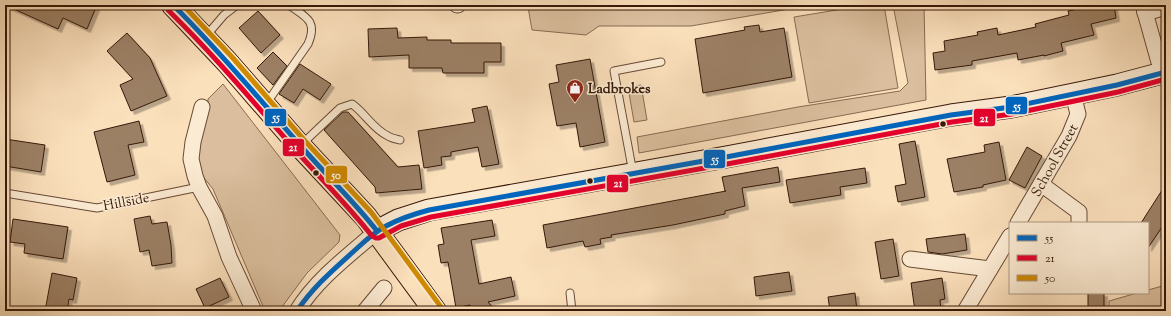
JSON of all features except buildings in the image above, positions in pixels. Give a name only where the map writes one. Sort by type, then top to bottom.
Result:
[{"type":"main road","points":[[173,5],[235,70],[300,146],[354,203],[435,311]]},
{"type":"main road","points":[[376,231],[398,220],[429,210],[951,115],[1011,107],[1117,85],[1164,72]]},
{"type":"street","points":[[1164,72],[1144,9],[1166,7]]},
{"type":"street","name":"School Street","points":[[1019,222],[1069,136],[1078,114],[1072,94]]},
{"type":"street","points":[[202,106],[192,142],[191,159],[195,176],[199,187],[215,216],[230,257],[254,311]]},
{"type":"street","points":[[1041,184],[1079,212],[1079,222]]},
{"type":"street","points":[[297,311],[322,280],[376,231]]},
{"type":"street","points":[[965,311],[1009,238]]},
{"type":"street","points":[[910,259],[990,269]]},
{"type":"street","points":[[365,311],[384,288]]},
{"type":"lane","points":[[204,37],[224,15],[237,5]]},
{"type":"lane","points":[[265,105],[308,44],[312,35],[312,27],[309,20],[289,5]]},
{"type":"lane","points":[[633,173],[614,71],[661,62]]},
{"type":"lane","points":[[300,146],[340,108],[352,104],[387,136],[400,140]]},
{"type":"lane","name":"Hillside","points":[[5,193],[97,208],[199,187]]},
{"type":"lane","points":[[570,293],[572,311]]},
{"type":"shaded area","points":[[514,5],[812,5],[691,26],[599,26],[586,35],[532,30],[528,7],[514,8]]},
{"type":"shaded area","points":[[867,5],[884,5],[898,88],[809,103],[794,17]]},
{"type":"shaded area","points":[[893,5],[924,5],[926,100],[639,153],[637,137],[798,107],[900,91],[908,83]]},
{"type":"shaded area","points":[[223,84],[340,235],[339,242],[307,273],[279,311],[265,311],[213,189],[195,167],[200,130],[208,112],[208,99]]},
{"type":"shaded area","points":[[641,85],[647,120],[634,122],[628,87]]},
{"type":"shaded area","points":[[1166,285],[1166,311],[1109,311],[1109,301],[1134,294],[1149,294],[1149,290]]},
{"type":"transit line","name":"55","points":[[173,5],[222,56],[377,231]]},
{"type":"transit line","name":"50","points":[[183,5],[232,57],[305,141],[371,212],[441,307]]},
{"type":"transit line","name":"21","points":[[168,10],[216,59],[372,236],[376,238],[379,238],[401,226],[431,217],[952,122],[1012,114],[1118,92],[1166,79]]},
{"type":"transit line","name":"55","points":[[297,311],[303,302],[324,279],[373,234],[396,221],[429,210],[951,115],[1011,107],[1117,85],[1166,72]]},
{"type":"place","name":"Ladbrokes","points":[[575,103]]}]
